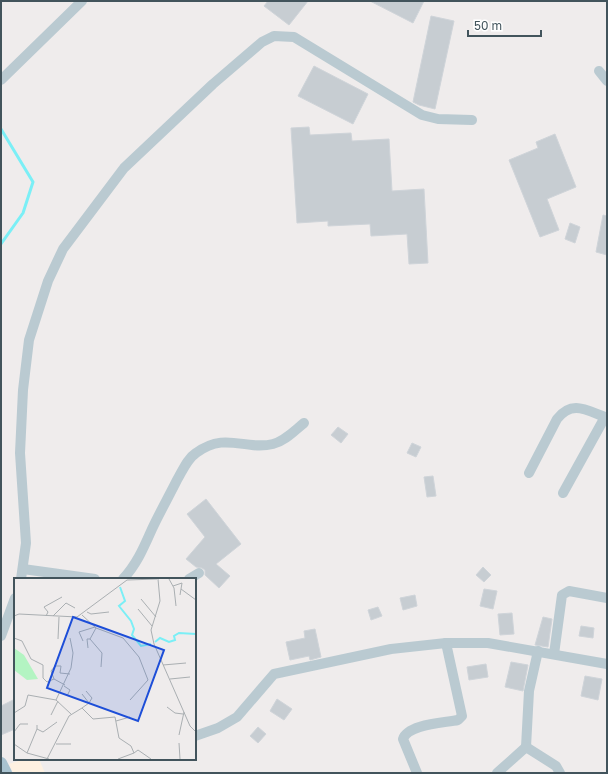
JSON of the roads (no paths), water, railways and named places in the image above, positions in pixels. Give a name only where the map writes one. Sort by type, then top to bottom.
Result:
[{"type":"main road","points":[[1,763],[6,773]]},
{"type":"street","points":[[1,80],[82,1]]},
{"type":"street","points":[[80,578],[22,574],[26,543],[20,453],[23,390],[29,340],[48,281],[63,249],[124,168],[214,84],[262,42],[274,36],[294,37],[422,115],[438,119],[472,120]]},
{"type":"street","points":[[599,71],[607,81]]},
{"type":"street","points":[[529,473],[557,418],[563,411],[577,407],[606,417],[563,493]]},
{"type":"street","points":[[124,578],[136,564],[163,506],[188,460],[195,453],[206,446],[217,443],[236,442],[261,446],[274,443],[284,439],[304,424]]},
{"type":"street","points":[[191,578],[198,574]]},
{"type":"street","points":[[554,654],[562,595],[569,591],[607,598]]},
{"type":"street","points":[[1,636],[14,601]]},
{"type":"street","points":[[196,736],[218,728],[237,717],[274,674],[391,649],[446,643],[488,643],[607,664]]},
{"type":"street","points":[[417,773],[404,739],[405,734],[414,728],[458,720],[462,716],[446,643]]},
{"type":"street","points":[[498,773],[526,747],[529,691],[538,651]]},
{"type":"street","points":[[526,747],[556,766],[560,773]]},
{"type":"waterway","points":[[1,129],[33,182],[23,213],[1,244]]}]
